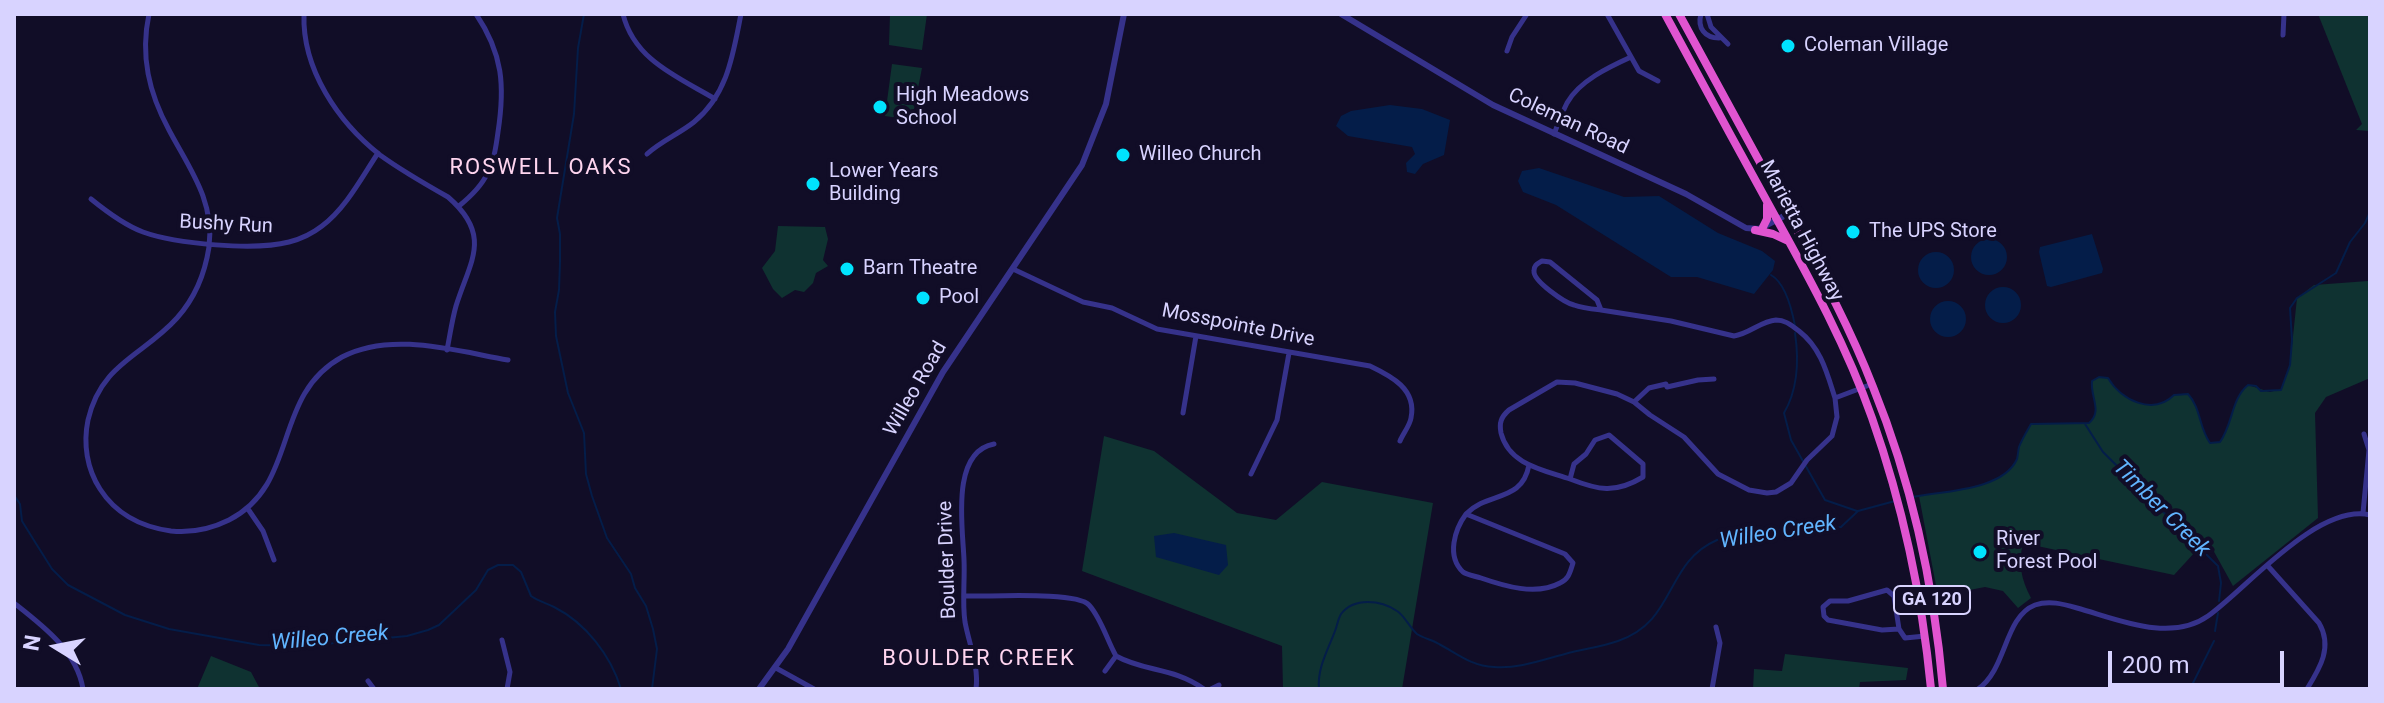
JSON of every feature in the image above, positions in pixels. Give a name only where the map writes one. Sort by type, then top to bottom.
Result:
[{"type":"highway","name":"Marietta Highway","points":[[1665,14],[1832,323],[1861,388],[1901,511],[1917,581],[1925,636]]},
{"type":"highway","name":"Marietta Highway","points":[[1679,14],[1835,303],[1872,384],[1914,513],[1932,601],[1943,689]]},
{"type":"highway","points":[[1767,200],[1767,216],[1759,228],[1790,243]]},
{"type":"highway","name":"GA 120","points":[[1925,636],[1931,689]]},
{"type":"street","points":[[149,14],[145,51],[148,79],[169,131],[203,192],[209,216],[210,243],[201,277],[185,309],[165,330],[116,367],[101,387],[88,420],[87,453],[93,477],[106,498],[125,515],[147,526],[175,531],[201,530],[226,522],[248,509],[263,493],[272,478],[301,398],[312,381],[327,367],[353,352],[380,344],[404,344],[508,360]]},
{"type":"street","points":[[304,14],[308,55],[321,85],[350,126],[378,153],[459,206],[472,227],[475,252],[472,267],[455,310],[447,350]]},
{"type":"street","points":[[459,206],[480,186],[492,164],[502,111],[500,64],[493,43],[476,14]]},
{"type":"street","points":[[623,14],[631,35],[644,54],[715,99]]},
{"type":"street","points":[[647,154],[657,144],[694,121],[715,99],[731,66],[741,14]]},
{"type":"street","name":"Willeo Road","points":[[759,689],[776,668],[936,384],[1076,175],[1091,147],[1109,93],[1124,14]]},
{"type":"street","name":"Coleman Road","points":[[1341,14],[1463,88],[1554,134],[1686,194],[1746,228],[1759,228]]},
{"type":"street","points":[[1507,51],[1527,14]]},
{"type":"street","points":[[1607,14],[1639,71],[1658,81]]},
{"type":"street","points":[[1704,14],[1699,23],[1703,32],[1711,37],[1720,37],[1728,44]]},
{"type":"street","points":[[2283,35],[2284,14]]},
{"type":"street","points":[[1554,134],[1573,95],[1601,72],[1631,57]]},
{"type":"street","name":"Bushy Run","points":[[91,199],[111,215],[158,237],[210,243],[272,245],[291,242],[309,235],[336,213],[378,153]]},
{"type":"street","points":[[1759,228],[1788,214]]},
{"type":"street","points":[[1570,479],[1574,464],[1586,454],[1595,440],[1609,435],[1643,464],[1643,477],[1633,483],[1605,490],[1570,479],[1529,465],[1518,459],[1502,438],[1499,424],[1502,416],[1557,382],[1617,394],[1634,402],[1684,437],[1718,474],[1749,490],[1767,493],[1776,492],[1791,483],[1807,460],[1832,436],[1837,417],[1835,398],[1817,351],[1789,323],[1776,320],[1734,336],[1671,321],[1601,310],[1576,306],[1563,300],[1536,278],[1535,266],[1542,261],[1550,262],[1597,300],[1601,310]]},
{"type":"street","name":"Mosspointe Drive","points":[[1013,269],[1083,302],[1112,308],[1157,329],[1370,366],[1398,379],[1410,398],[1411,419],[1400,441]]},
{"type":"street","points":[[1183,413],[1196,336]]},
{"type":"street","points":[[1251,474],[1277,420],[1289,353]]},
{"type":"street","points":[[1634,402],[1649,388],[1714,379]]},
{"type":"street","points":[[1835,398],[1872,384]]},
{"type":"street","points":[[1978,689],[1996,670],[2016,622],[2034,605],[2058,603],[2151,627],[2179,627],[2208,616],[2297,541],[2347,514],[2367,514],[2369,450],[2364,434]]},
{"type":"street","name":"Boulder Drive","points":[[976,689],[976,671],[965,623],[960,515],[962,490],[976,454],[994,444]]},
{"type":"street","points":[[1466,514],[1565,554],[1573,563],[1569,577],[1558,585],[1512,589],[1464,573],[1456,560],[1454,543],[1458,526],[1466,514],[1479,503],[1517,489],[1523,483],[1529,465]]},
{"type":"street","points":[[248,509],[263,531],[274,560]]},
{"type":"street","points":[[2267,565],[2319,623],[2324,634],[2324,657],[2307,689]]},
{"type":"street","points":[[1899,629],[1882,630],[1828,620],[1823,607],[1830,601],[1848,601],[1887,590],[1894,596],[1899,629],[1905,638],[1925,636]]},
{"type":"street","points":[[964,596],[1057,595],[1084,601],[1094,613],[1116,656],[1177,674],[1204,689]]},
{"type":"street","points":[[14,603],[56,637],[79,674],[83,689]]},
{"type":"street","points":[[1712,689],[1720,643],[1716,627]]},
{"type":"street","points":[[502,640],[510,672],[507,689]]},
{"type":"street","points":[[1105,671],[1116,656]]},
{"type":"street","points":[[776,668],[814,689]]},
{"type":"street","points":[[368,681],[374,689]]},
{"type":"street","points":[[1211,689],[1219,685]]},
{"type":"green space","points":[[890,14],[927,14],[922,50],[889,45]]},
{"type":"green space","points":[[2318,14],[2370,14],[2370,131],[2356,130],[2362,124]]},
{"type":"green space","points":[[892,64],[922,68],[913,114],[919,121],[885,116]]},
{"type":"green space","points":[[778,226],[825,227],[828,239],[823,260],[828,266],[816,273],[813,283],[804,292],[795,290],[782,298],[773,289],[762,268],[775,251]]},
{"type":"green space","points":[[2368,281],[2370,378],[2326,397],[2315,413],[2318,518],[2233,586],[2207,539],[2174,575],[2023,543],[2021,571],[2031,598],[2018,608],[2003,591],[1985,587],[1938,596],[1919,496],[1973,487],[2000,477],[2017,459],[2019,447],[2031,424],[2089,423],[2096,409],[2092,381],[2099,377],[2108,378],[2129,399],[2147,405],[2166,401],[2174,395],[2188,394],[2210,443],[2220,442],[2238,397],[2248,385],[2270,392],[2281,389],[2290,365],[2297,298],[2314,285]]},
{"type":"green space","points":[[1104,436],[1154,451],[1237,513],[1276,520],[1322,482],[1433,503],[1402,689],[1283,689],[1282,646],[1082,571]]},
{"type":"green space","points":[[1785,654],[1908,668],[1906,680],[1860,682],[1859,689],[1753,689],[1754,669],[1782,671]]},
{"type":"green space","points":[[211,656],[251,672],[260,689],[197,689]]},
{"type":"water","points":[[1390,105],[1422,109],[1450,120],[1444,155],[1423,164],[1415,174],[1407,172],[1406,163],[1415,154],[1412,147],[1348,136],[1336,126],[1341,116],[1351,111]]},
{"type":"water","points":[[1539,168],[1624,197],[1659,196],[1718,233],[1762,251],[1775,261],[1773,270],[1754,294],[1697,277],[1671,277],[1556,205],[1523,192],[1518,181],[1522,171]]},
{"type":"water","points":[[2092,234],[2102,273],[2047,286],[2040,247]]},
{"type":"water","points":[[1989,239],[2002,244],[2007,257],[2002,270],[1989,275],[1976,270],[1971,257],[1976,244]]},
{"type":"water","points":[[1936,252],[1949,257],[1954,270],[1949,283],[1936,288],[1923,283],[1918,270],[1923,257]]},
{"type":"water","points":[[2003,287],[2016,292],[2021,305],[2016,318],[2003,323],[1990,318],[1985,305],[1990,292]]},
{"type":"water","points":[[1948,301],[1961,306],[1966,319],[1961,332],[1948,337],[1935,332],[1930,319],[1935,306]]},
{"type":"water","points":[[1174,533],[1226,545],[1228,565],[1219,575],[1156,557],[1154,536]]},
{"type":"waterway","points":[[584,14],[578,48],[574,114],[557,218],[560,262],[556,336],[568,393],[584,433],[586,474],[592,496],[607,538],[631,574],[653,629],[657,649],[652,689]]},
{"type":"waterway","name":"Willeo Creek","points":[[1913,497],[1970,488],[1999,478],[2010,470],[2017,459],[2019,447],[2031,424],[2089,423],[2096,409],[2092,381],[2099,377],[2108,378],[2129,399],[2147,405],[2166,401],[2174,395],[2188,394],[2210,443],[2220,442],[2238,397],[2248,385],[2256,386],[2261,391],[2281,390],[2290,365],[2290,308],[2297,298],[2336,273],[2350,242],[2370,212]]},
{"type":"waterway","points":[[1771,275],[1784,290],[1795,326]]},
{"type":"waterway","points":[[1795,333],[1796,374],[1784,413],[1791,440],[1825,500],[1857,511]]},
{"type":"waterway","name":"Timber Creek","points":[[2085,424],[2103,452],[2218,566],[2221,583],[2219,601]]},
{"type":"waterway","name":"Willeo Creek","points":[[14,495],[20,504],[22,521],[52,569],[68,585],[125,615],[169,629],[259,645],[304,646],[407,636],[428,630],[439,625],[476,590],[488,570],[498,565],[513,565],[521,572],[531,596],[566,614],[587,631],[604,653],[621,689]]},
{"type":"waterway","name":"Willeo Creek","points":[[1319,689],[1321,666],[1339,618],[1353,605],[1368,602],[1391,607],[1417,634],[1472,662],[1494,667],[1521,665],[1612,643],[1637,632],[1651,620],[1687,563],[1700,550],[1717,540],[1790,528],[1841,527],[1858,511],[1895,501]]},
{"type":"waterway","name":"Timber Creek","points":[[2215,631],[2218,613]]},
{"type":"waterway","name":"Timber Creek","points":[[2190,689],[2214,641]]},
{"type":"place","name":"Coleman Village","points":[[1788,46]]},
{"type":"place","name":"High Meadows School","points":[[880,107]]},
{"type":"place","name":"Willeo Church","points":[[1123,155]]},
{"type":"place","name":"Lower Years Building","points":[[813,184]]},
{"type":"place","name":"The UPS Store","points":[[1853,232]]},
{"type":"place","name":"Barn Theatre","points":[[847,269]]},
{"type":"place","name":"Pool","points":[[923,298]]},
{"type":"place","name":"River Forest Pool","points":[[1980,552]]},
{"type":"district","name":"ROSWELL OAKS","points":[[541,168]]},
{"type":"district","name":"BOULDER CREEK","points":[[979,659]]}]
